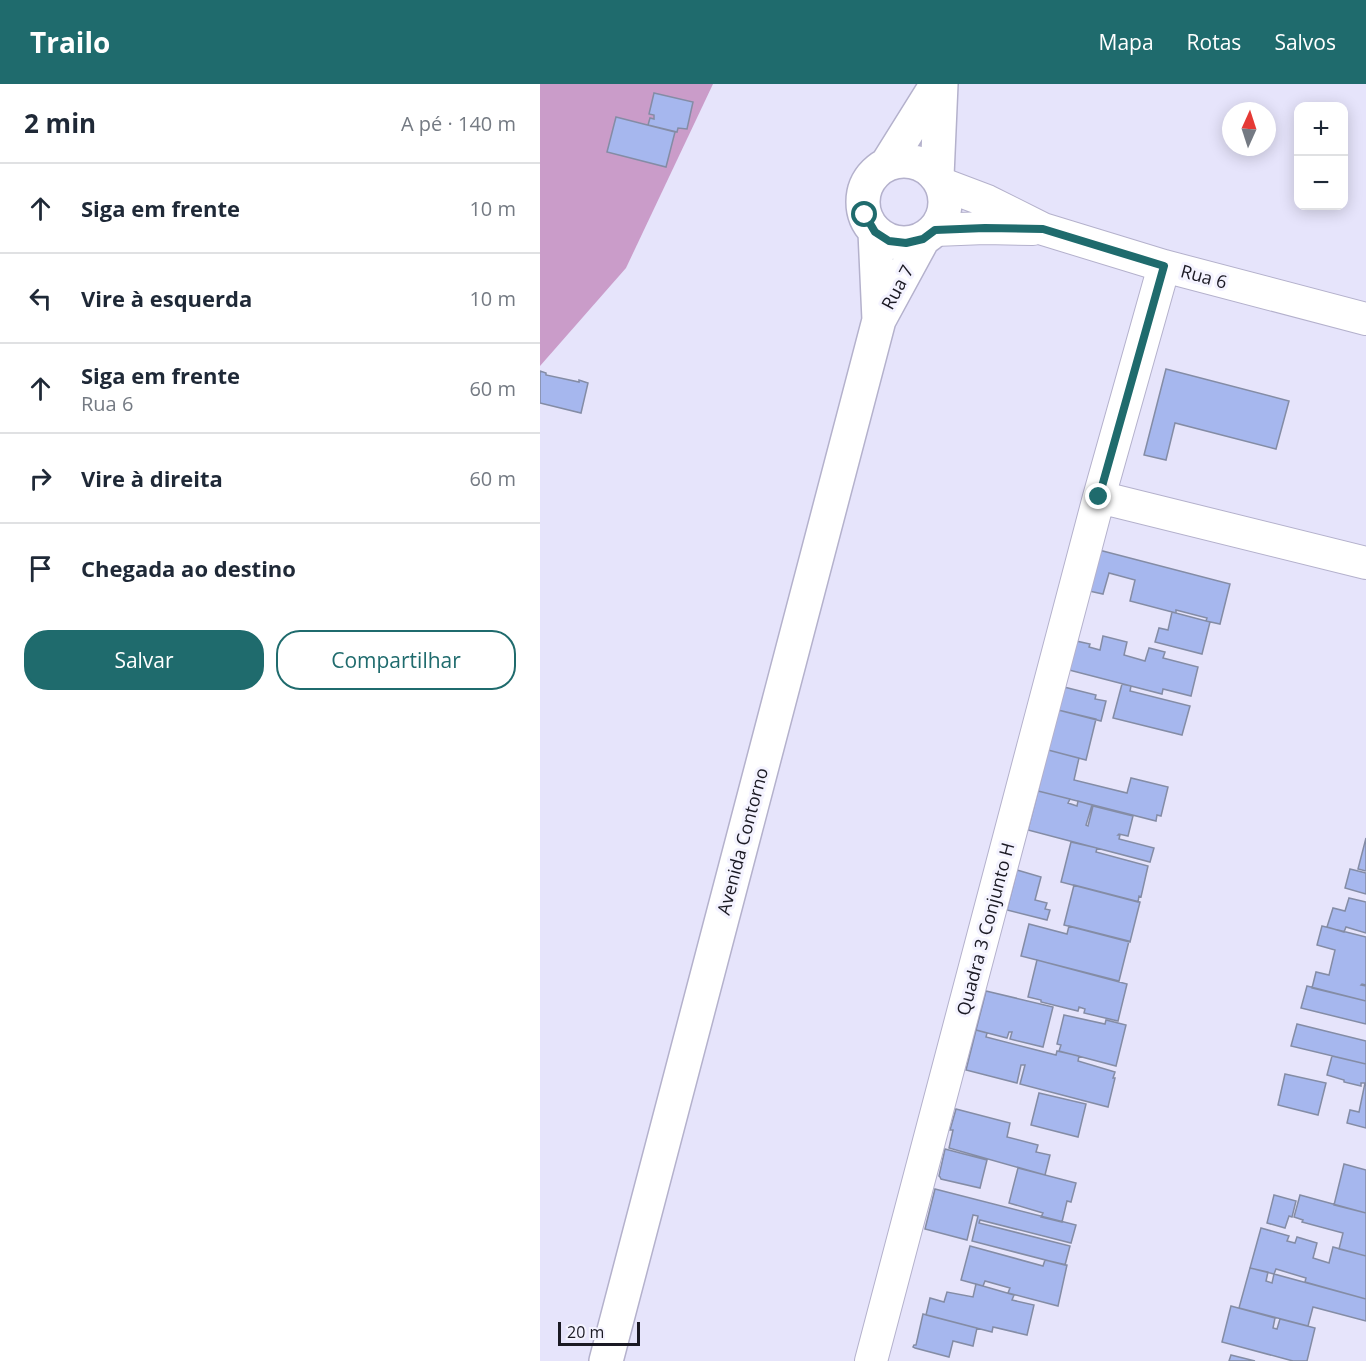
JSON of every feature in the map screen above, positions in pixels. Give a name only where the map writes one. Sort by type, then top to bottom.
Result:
[{"type":"main road","points":[[939,84],[940,180],[946,199],[944,216],[929,235],[906,243],[889,241],[875,232],[865,215],[863,195],[871,177],[887,164],[939,84]]},
{"type":"main road","points":[[887,164],[905,160],[923,164],[940,180]]},
{"type":"main road","name":"Rua 7","points":[[875,232],[879,320]]},
{"type":"main road","name":"Rua 7","points":[[879,320],[929,235]]},
{"type":"main road","name":"Avenida Contorno","points":[[606,1361],[879,320]]},
{"type":"street","name":"Rua 6","points":[[940,180],[1043,229],[1164,266],[1366,319]]},
{"type":"street","name":"Rua 6","points":[[929,235],[985,228],[1043,229]]},
{"type":"street","name":"Quadra 3 Conjunto H","points":[[871,1361],[1099,497],[1164,266]]},
{"type":"street","points":[[1099,497],[1366,563]]},
{"type":"shaded area","points":[[540,84],[713,84],[626,268],[540,366]]},
{"type":"building","points":[[654,93],[693,102],[687,129],[678,128],[677,132],[648,125],[650,118],[654,119],[654,115],[649,114]]},
{"type":"building","points":[[616,117],[675,132],[666,167],[607,152]]},
{"type":"building","points":[[1166,369],[1289,401],[1276,449],[1175,423],[1166,460],[1144,455]]},
{"type":"building","points":[[540,371],[546,375],[588,383],[581,413],[540,403]]},
{"type":"building","points":[[1099,550],[1230,584],[1220,624],[1176,610],[1176,613],[1130,601],[1135,580],[1109,573],[1103,594],[1089,591]]},
{"type":"building","points":[[1172,612],[1210,622],[1202,654],[1155,642],[1159,628],[1168,630]]},
{"type":"building","points":[[1103,636],[1127,642],[1124,655],[1145,661],[1149,648],[1165,652],[1163,658],[1198,667],[1191,696],[1163,689],[1162,694],[1069,670],[1076,641],[1090,644],[1089,647],[1100,650]]},
{"type":"building","points":[[1122,684],[1131,686],[1130,691],[1190,706],[1182,735],[1113,718]]},
{"type":"building","points":[[1064,687],[1096,695],[1095,699],[1106,701],[1101,721],[1058,710]]},
{"type":"building","points":[[1058,710],[1096,719],[1086,760],[1048,750]]},
{"type":"building","points":[[1048,750],[1079,758],[1074,780],[1127,793],[1131,778],[1168,787],[1161,816],[1157,815],[1156,821],[1038,791]]},
{"type":"building","points":[[1038,791],[1070,799],[1068,803],[1077,806],[1078,801],[1092,805],[1086,825],[1088,826],[1093,806],[1133,816],[1128,836],[1119,834],[1119,839],[1154,848],[1150,862],[1028,830]]},
{"type":"building","points":[[1366,838],[1366,871],[1358,869]]},
{"type":"building","points":[[1071,842],[1097,848],[1096,852],[1148,866],[1138,902],[1061,882]]},
{"type":"building","points":[[1350,869],[1366,873],[1366,894],[1345,888]]},
{"type":"building","points":[[1017,870],[1041,877],[1035,900],[1047,903],[1045,909],[1050,910],[1047,920],[1007,910]]},
{"type":"building","points":[[1074,885],[1140,902],[1130,942],[1064,925]]},
{"type":"building","points":[[1349,898],[1366,902],[1366,933],[1346,927],[1344,932],[1327,927],[1333,908],[1345,911]]},
{"type":"building","points":[[1029,924],[1067,934],[1069,926],[1129,941],[1119,981],[1021,956]]},
{"type":"building","points":[[1322,926],[1366,937],[1366,985],[1361,985],[1366,986],[1366,1001],[1312,988],[1316,972],[1329,975],[1335,950],[1317,945]]},
{"type":"building","points":[[1037,960],[1127,984],[1118,1021],[1084,1013],[1085,1009],[1079,1007],[1078,1011],[1028,997]]},
{"type":"building","points":[[1307,986],[1366,1001],[1366,1024],[1301,1008]]},
{"type":"building","points":[[986,991],[1053,1007],[1043,1047],[1010,1039],[1012,1032],[1009,1032],[1007,1038],[976,1030]]},
{"type":"building","points":[[1064,1015],[1105,1024],[1106,1020],[1126,1025],[1116,1066],[1059,1051],[1061,1045],[1057,1044]]},
{"type":"building","points":[[1297,1024],[1366,1041],[1366,1064],[1291,1046]]},
{"type":"building","points":[[976,1030],[987,1033],[986,1037],[1056,1055],[1057,1051],[1079,1056],[1078,1061],[1115,1072],[1108,1107],[1020,1084],[1025,1065],[1021,1065],[1017,1083],[966,1070]]},
{"type":"building","points":[[1332,1056],[1366,1064],[1366,1128],[1347,1123],[1350,1110],[1359,1112],[1365,1083],[1361,1083],[1361,1086],[1327,1075]]},
{"type":"building","points":[[1285,1074],[1326,1083],[1318,1115],[1278,1105]]},
{"type":"building","points":[[1039,1093],[1086,1104],[1078,1137],[1031,1125]]},
{"type":"building","points":[[956,1109],[1010,1123],[1007,1137],[1038,1145],[1036,1152],[1050,1155],[1045,1175],[949,1148],[953,1130],[950,1130]]},
{"type":"building","points":[[945,1149],[987,1160],[980,1188],[941,1179],[939,1176]]},
{"type":"building","points":[[1344,1164],[1366,1170],[1366,1213],[1334,1205]]},
{"type":"building","points":[[1018,1168],[1076,1183],[1071,1202],[1067,1201],[1062,1222],[1041,1217],[1043,1213],[1009,1203]]},
{"type":"building","points":[[935,1189],[1076,1225],[1071,1243],[980,1220],[979,1223],[1070,1246],[1065,1265],[972,1241],[978,1216],[973,1215],[967,1240],[925,1229]]},
{"type":"building","points":[[1274,1195],[1296,1201],[1292,1217],[1289,1216],[1285,1228],[1267,1223]]},
{"type":"building","points":[[1300,1195],[1366,1213],[1366,1256],[1339,1249],[1343,1233],[1302,1222],[1303,1220],[1294,1217]]},
{"type":"building","points":[[1261,1228],[1289,1236],[1287,1241],[1295,1243],[1297,1237],[1317,1243],[1313,1258],[1329,1263],[1333,1247],[1366,1256],[1366,1299],[1305,1282],[1306,1278],[1276,1269],[1274,1274],[1250,1268]]},
{"type":"building","points":[[970,1246],[1043,1266],[1045,1260],[1067,1265],[1058,1306],[1008,1293],[1010,1288],[985,1281],[983,1286],[961,1280]]},
{"type":"building","points":[[1250,1268],[1268,1272],[1266,1281],[1272,1283],[1274,1274],[1366,1299],[1366,1321],[1313,1307],[1308,1326],[1239,1308]]},
{"type":"building","points":[[976,1284],[1014,1295],[1012,1300],[1034,1305],[1027,1335],[993,1327],[992,1332],[926,1315],[930,1298],[944,1302],[947,1292],[973,1297]]},
{"type":"building","points":[[1231,1306],[1275,1318],[1273,1328],[1277,1329],[1280,1319],[1315,1328],[1307,1361],[1293,1361],[1222,1342]]},
{"type":"building","points":[[923,1314],[977,1328],[973,1346],[953,1341],[949,1357],[913,1347],[916,1345]]},
{"type":"building","points":[[1231,1355],[1255,1361],[1229,1361]]},
{"type":"route","points":[[865,215],[875,232],[889,241],[906,243],[923,239],[935,230],[1043,229],[1164,266],[1099,497]]}]
